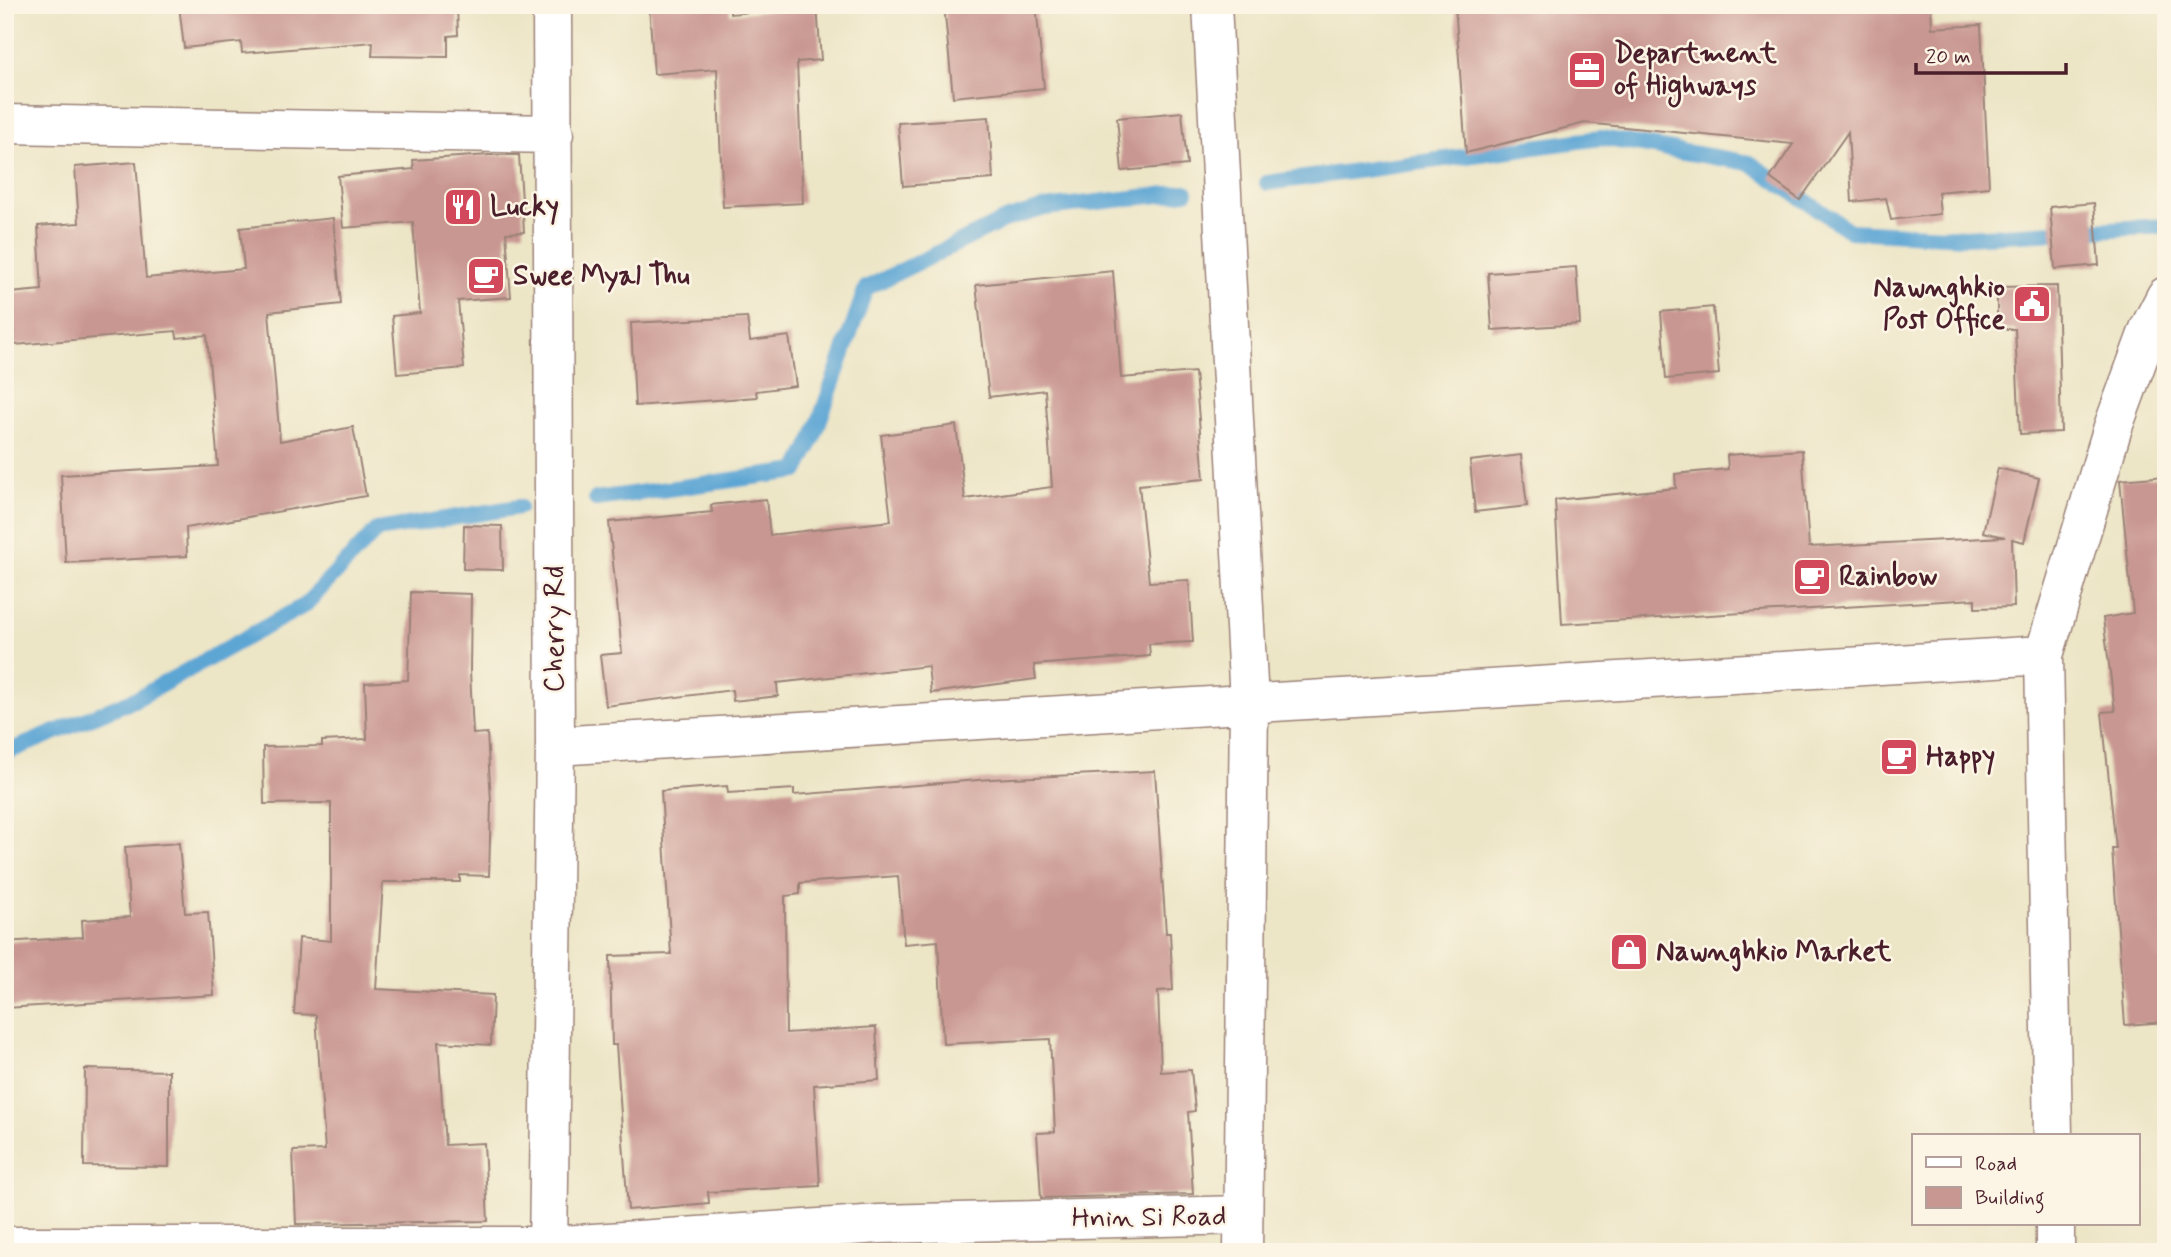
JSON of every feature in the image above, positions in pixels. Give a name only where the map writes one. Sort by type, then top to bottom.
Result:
[{"type":"street","name":"Cherry Rd","points":[[548,1249],[555,746],[552,5]]},
{"type":"street","points":[[1212,5],[1249,702],[1243,1233]]},
{"type":"street","points":[[5,124],[554,134]]},
{"type":"street","points":[[2053,1134],[2043,656],[2113,427],[2149,329],[2166,296]]},
{"type":"street","points":[[555,746],[2043,656]]},
{"type":"street","name":"Hnin Si Road","points":[[5,1247],[548,1249],[880,1224],[1243,1233]]},
{"type":"street","points":[[2055,1226],[2055,1252]]},
{"type":"building","points":[[179,5],[457,5],[458,35],[448,36],[448,57],[372,56],[373,42],[242,53],[241,42],[184,48]]},
{"type":"building","points":[[649,5],[730,5],[730,14],[817,6],[821,60],[797,62],[803,203],[723,207],[717,69],[654,74]]},
{"type":"building","points":[[944,5],[1036,5],[1044,88],[953,97]]},
{"type":"building","points":[[1455,5],[1931,5],[1932,28],[1981,25],[1989,187],[1938,192],[1940,214],[1891,220],[1886,198],[1852,202],[1848,132],[1800,200],[1770,178],[1793,144],[1585,123],[1466,153]]},
{"type":"building","points":[[1182,112],[1187,165],[1122,171],[1117,118]]},
{"type":"building","points":[[989,117],[993,179],[903,186],[898,123]]},
{"type":"building","points":[[519,155],[524,232],[506,233],[511,297],[458,301],[464,368],[397,374],[392,316],[420,313],[413,222],[343,228],[338,176],[414,169],[413,160]]},
{"type":"building","points":[[136,162],[146,278],[244,269],[240,228],[333,218],[341,304],[269,312],[280,441],[353,427],[366,496],[186,528],[187,556],[66,563],[61,475],[218,466],[207,335],[177,338],[176,331],[15,345],[10,293],[42,290],[38,226],[79,223],[75,167]]},
{"type":"building","points":[[2094,203],[2099,265],[2055,269],[2050,207]]},
{"type":"building","points":[[1576,267],[1580,324],[1492,330],[1488,273]]},
{"type":"building","points":[[1113,271],[1121,378],[1195,372],[1204,479],[1139,485],[1149,582],[1189,580],[1193,642],[1149,644],[1150,656],[1034,665],[1036,679],[931,693],[928,666],[777,683],[778,696],[733,701],[732,690],[606,706],[600,655],[622,653],[609,522],[712,512],[711,505],[766,499],[770,535],[891,521],[881,435],[956,425],[965,499],[1052,487],[1045,390],[989,397],[976,285]]},
{"type":"building","points":[[2057,286],[2061,432],[2020,434],[2015,329],[1997,329],[1997,287]]},
{"type":"building","points":[[1713,307],[1719,374],[1666,379],[1661,312]]},
{"type":"building","points":[[747,317],[750,341],[789,336],[796,386],[756,391],[757,397],[635,406],[631,323]]},
{"type":"building","points":[[1802,450],[1809,547],[2005,537],[1983,532],[1998,468],[2039,478],[2024,542],[2012,539],[2014,607],[1975,608],[1975,599],[1562,624],[1555,500],[1676,488],[1675,474],[1728,469],[1727,455]]},
{"type":"building","points":[[1521,455],[1527,506],[1475,512],[1470,461]]},
{"type":"building","points":[[2166,476],[2166,1022],[2125,1025],[2112,849],[2116,849],[2102,712],[2115,711],[2103,618],[2133,613],[2120,480]]},
{"type":"building","points":[[464,525],[502,526],[503,570],[463,569]]},
{"type":"building","points":[[411,592],[471,594],[473,734],[487,733],[491,802],[489,876],[460,875],[460,882],[383,882],[376,989],[493,995],[491,1045],[438,1042],[445,1145],[484,1143],[488,1221],[296,1224],[293,1151],[325,1150],[316,1015],[294,1014],[299,938],[331,941],[331,803],[264,804],[263,747],[322,746],[322,741],[367,739],[365,683],[408,680]]},
{"type":"building","points":[[1155,771],[1166,933],[1170,933],[1173,990],[1158,991],[1161,1072],[1191,1070],[1195,1111],[1188,1112],[1193,1194],[1041,1198],[1037,1133],[1055,1132],[1050,1039],[943,1044],[938,941],[904,944],[898,876],[800,883],[800,894],[785,896],[786,1033],[876,1027],[879,1080],[814,1085],[820,1186],[708,1192],[709,1203],[628,1210],[616,1045],[612,1045],[610,956],[671,954],[661,791],[727,786],[728,793],[794,789],[794,795],[991,779]]},
{"type":"building","points":[[179,843],[185,913],[208,912],[214,995],[5,1008],[5,942],[83,937],[82,920],[130,917],[125,847]]},
{"type":"building","points":[[85,1069],[169,1071],[169,1167],[84,1166]]},
{"type":"waterway","points":[[1267,183],[1601,138],[1750,163],[1850,231],[1965,237],[2166,226]]},
{"type":"waterway","points":[[596,499],[797,471],[813,439],[866,288],[1005,220],[1045,208],[1186,192]]},
{"type":"waterway","points":[[5,753],[138,698],[305,605],[377,530],[519,507]]},
{"type":"place","name":"Department of Highways","points":[[1587,70]]},
{"type":"place","name":"Lucky","points":[[463,207]]},
{"type":"place","name":"Swee Myal Thu","points":[[486,276]]},
{"type":"place","name":"Nawnghkio Post Office","points":[[2032,304]]},
{"type":"place","name":"Rainbow","points":[[1812,577]]},
{"type":"place","name":"Happy","points":[[1899,757]]},
{"type":"place","name":"Nawnghkio Market","points":[[1629,952]]}]
